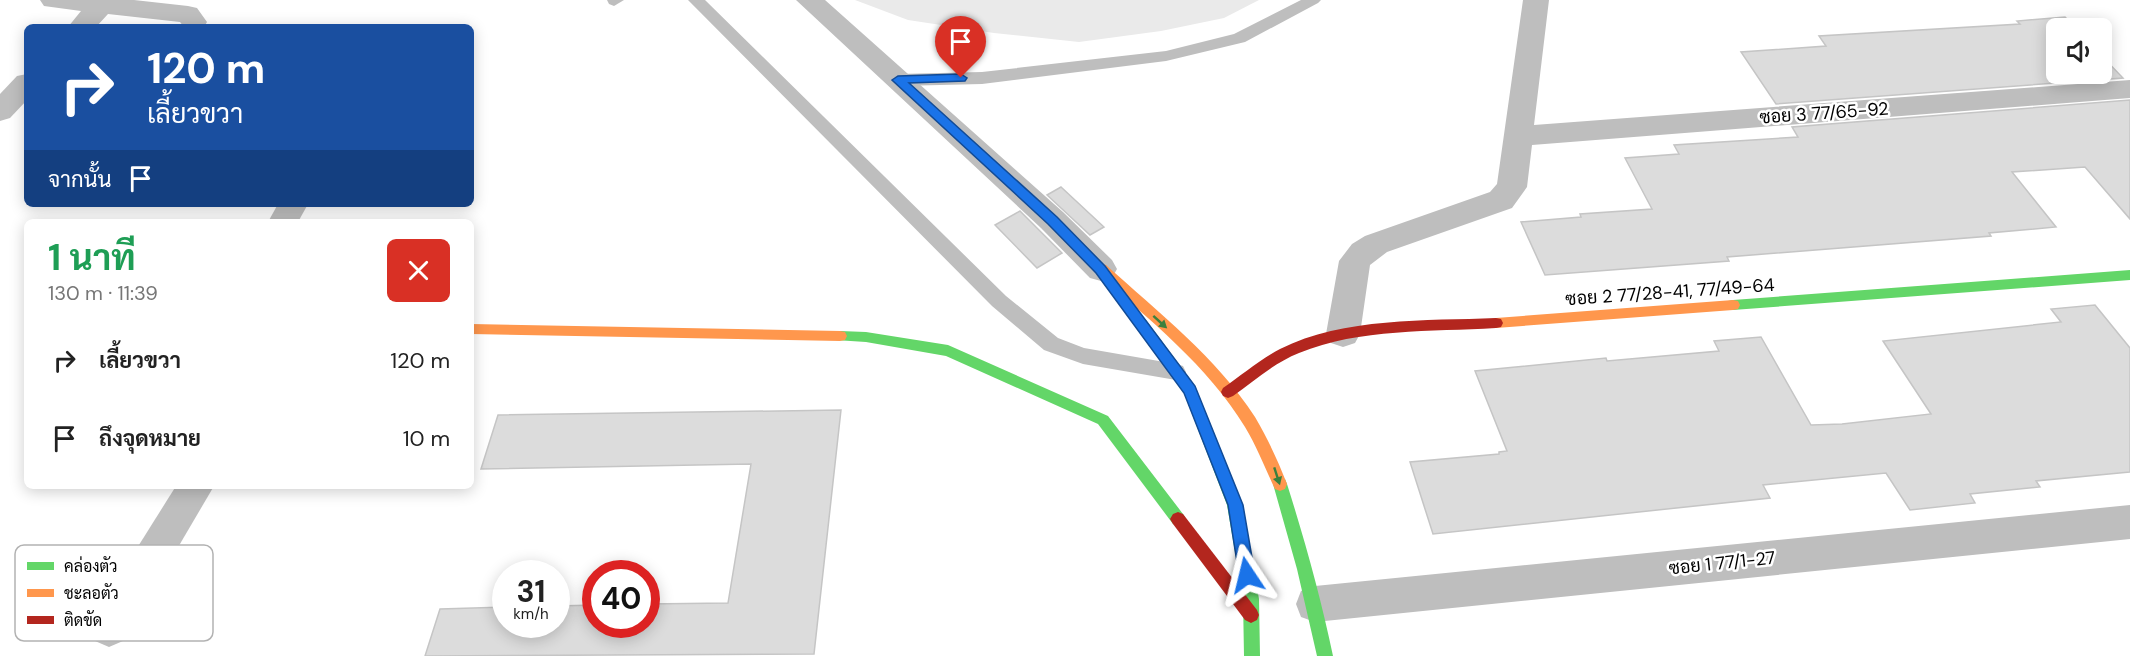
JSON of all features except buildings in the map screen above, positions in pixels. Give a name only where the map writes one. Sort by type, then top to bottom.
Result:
[{"type":"street","points":[[53,0],[188,14],[194,22]]},
{"type":"street","points":[[808,0],[1052,220],[1101,269],[1197,356],[1239,405],[1274,466],[1300,547],[1315,604],[1325,656]]},
{"type":"street","points":[[1343,334],[1354,261],[1359,256],[1376,244],[1501,200],[1512,187],[1536,0]]},
{"type":"street","points":[[84,24],[102,5]]},
{"type":"street","points":[[0,111],[24,86]]},
{"type":"street","name":"ซอย 3 77/65-92","points":[[1519,136],[2130,89]]},
{"type":"street","points":[[1101,269],[1190,390],[1235,505],[1251,599],[1252,656]]},
{"type":"street","name":"ซอย 2 77/28-41, 77/49-64","points":[[1228,392],[1278,357],[1294,349],[1343,334],[2130,275]]},
{"type":"street","points":[[474,329],[866,337],[948,351],[1102,420],[1251,615]]},
{"type":"street","points":[[160,545],[194,489]]},
{"type":"street","name":"ซอย 1 77/1-27","points":[[1315,604],[2130,522]]},
{"type":"lane","points":[[696,0],[999,301],[1051,344],[1083,356],[1176,372]]},
{"type":"lane","points":[[898,80],[982,78],[1166,56],[1239,38],[1313,0]]},
{"type":"shaded area","points":[[855,0],[1259,0],[1224,18],[1161,31],[1079,42],[994,33],[908,20]]},
{"type":"traffic: fast","points":[[1733,305],[2130,275]]},
{"type":"traffic: fast","points":[[1141,324],[1190,390],[1235,505],[1251,599],[1252,656]]},
{"type":"traffic: fast","points":[[840,336],[866,337],[948,351],[1103,420],[1178,519]]},
{"type":"traffic: fast","points":[[1280,484],[1305,569],[1325,656]]},
{"type":"traffic: slow","points":[[1101,269],[1180,340],[1228,392],[1267,451],[1280,484]]},
{"type":"traffic: slow","points":[[1496,323],[1733,305]]},
{"type":"traffic: slow","points":[[474,329],[840,336]]},
{"type":"traffic: jam","points":[[1228,392],[1277,358],[1294,349],[1318,341],[1342,335],[1393,328],[1496,323]]},
{"type":"traffic: jam","points":[[1178,519],[1251,615]]},
{"type":"route","points":[[961,78],[898,80],[1052,220],[1101,269],[1190,390],[1235,505],[1247,575]]}]
